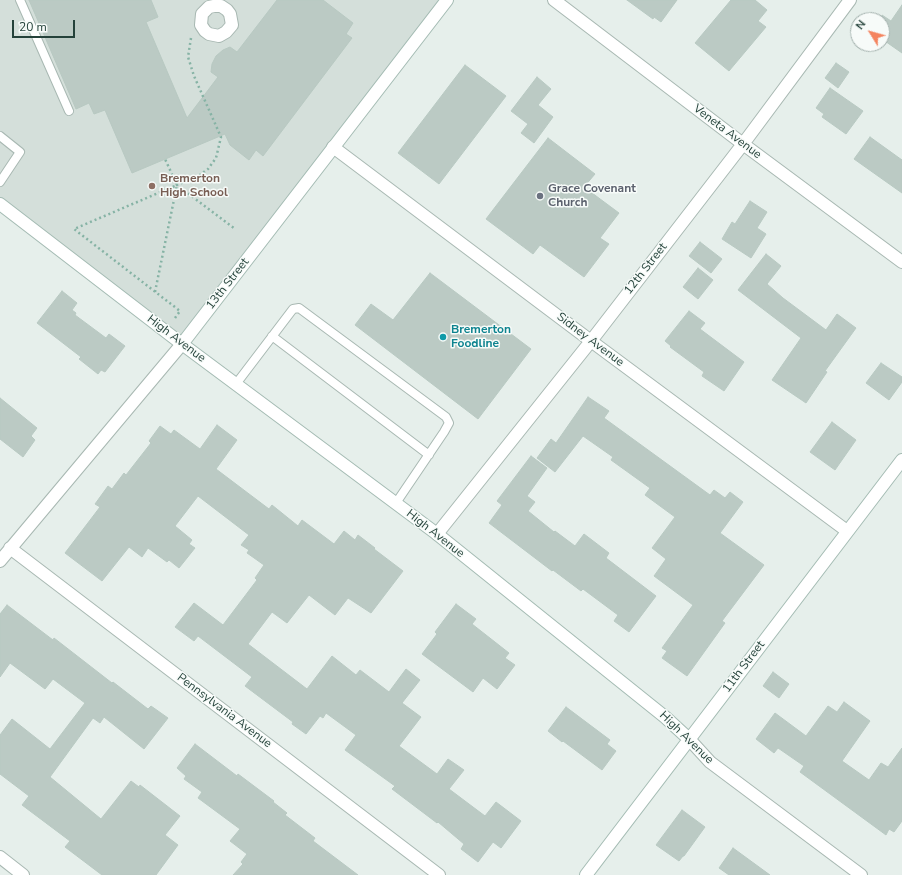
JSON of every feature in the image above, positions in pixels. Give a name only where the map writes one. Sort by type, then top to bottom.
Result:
[{"type":"street","name":"13th Street","points":[[0,561],[182,344],[447,0]]},
{"type":"street","name":"Veneta Avenue","points":[[554,0],[743,144],[902,262]]},
{"type":"street","name":"12th Street","points":[[437,534],[591,341],[743,144],[850,0]]},
{"type":"street","name":"Sidney Avenue","points":[[333,147],[847,531]]},
{"type":"street","name":"High Avenue","points":[[0,204],[182,344],[437,534],[659,712],[689,739],[710,762],[861,875]]},
{"type":"street","name":"11th Street","points":[[586,875],[902,460]]},
{"type":"street","name":"Pennsylvania Avenue","points":[[10,548],[439,875]]},
{"type":"street","points":[[0,857],[23,875]]},
{"type":"lane","points":[[20,0],[69,111]]},
{"type":"lane","points":[[0,136],[20,152],[0,182]]},
{"type":"lane","points":[[236,384],[293,309],[299,308],[446,417],[449,423],[396,503]]},
{"type":"lane","points":[[272,336],[429,455]]},
{"type":"path","points":[[165,331],[180,311],[74,229],[200,175],[208,169],[216,158],[221,137],[194,76],[188,57],[189,41],[201,18]]},
{"type":"path","points":[[165,159],[177,185],[216,216],[235,228]]},
{"type":"path","points":[[155,292],[177,185]]},
{"type":"shaded area","name":"Bremerton High School","points":[[0,0],[447,0],[182,344],[0,204]]},
{"type":"building","points":[[29,0],[151,0],[158,17],[146,22],[187,118],[218,77],[211,72],[212,64],[216,56],[223,50],[230,47],[237,52],[277,0],[323,0],[353,23],[346,34],[352,38],[263,156],[256,150],[249,160],[230,145],[225,134],[132,173],[105,110],[94,114],[89,103],[76,109]]},
{"type":"building","points":[[627,0],[677,0],[661,22],[654,17],[653,19]]},
{"type":"building","points":[[731,0],[755,0],[767,10],[758,21],[766,27],[729,71],[695,43]]},
{"type":"building","points":[[902,5],[902,53],[890,45],[890,20]]},
{"type":"building","points":[[836,63],[849,72],[838,88],[825,78]]},
{"type":"building","points":[[465,65],[506,96],[439,184],[398,153]]},
{"type":"building","points":[[537,77],[551,89],[538,105],[553,117],[534,143],[521,133],[528,124],[511,111]]},
{"type":"building","points":[[830,88],[863,111],[846,134],[822,117],[824,114],[816,108]]},
{"type":"building","points":[[870,137],[902,160],[902,193],[854,159]]},
{"type":"building","name":"Grace Covenant Church","points":[[548,138],[595,174],[584,187],[619,213],[600,238],[609,244],[584,277],[540,245],[533,254],[486,219]]},
{"type":"building","points":[[750,201],[767,212],[757,228],[766,234],[751,258],[722,239],[732,222],[735,224]]},
{"type":"building","points":[[700,242],[722,259],[711,273],[689,256]]},
{"type":"building","points":[[766,254],[781,266],[767,284],[783,298],[826,330],[837,314],[856,328],[825,371],[827,372],[806,403],[772,380],[801,338],[738,290]]},
{"type":"building","points":[[698,268],[713,280],[698,299],[683,287]]},
{"type":"building","name":"Bremerton Foodline","points":[[430,273],[531,349],[478,419],[355,325],[371,304],[393,320]]},
{"type":"building","points":[[62,291],[77,303],[72,310],[76,313],[75,315],[106,338],[109,334],[125,346],[105,372],[101,370],[98,374],[79,359],[81,357],[37,323]]},
{"type":"building","points":[[689,311],[705,323],[700,329],[744,362],[724,391],[702,376],[704,372],[670,347],[671,346],[665,341]]},
{"type":"building","points":[[881,363],[902,377],[902,382],[889,400],[866,383]]},
{"type":"building","points":[[588,397],[609,411],[604,418],[710,495],[714,490],[725,498],[730,492],[743,502],[720,533],[764,565],[722,621],[725,623],[687,676],[662,658],[667,651],[662,648],[693,605],[654,576],[666,559],[652,548],[675,517],[645,495],[650,488],[611,460],[613,457],[583,436],[555,472],[537,458],[551,439],[556,443]]},
{"type":"building","points":[[0,398],[37,428],[31,436],[35,440],[23,457],[0,439]]},
{"type":"building","points":[[832,422],[856,440],[835,470],[810,452]]},
{"type":"building","points":[[217,425],[237,440],[216,469],[269,509],[272,505],[298,526],[302,520],[334,544],[344,531],[355,540],[358,535],[403,571],[371,613],[348,598],[335,615],[309,595],[287,623],[272,612],[248,644],[307,689],[332,656],[356,675],[360,670],[389,692],[406,669],[420,680],[402,703],[421,717],[399,746],[437,774],[448,759],[464,770],[449,789],[485,816],[496,802],[521,821],[501,848],[493,842],[478,862],[461,849],[464,844],[438,822],[437,823],[392,789],[395,786],[345,750],[356,735],[326,713],[323,718],[320,716],[306,734],[292,724],[293,722],[245,686],[252,677],[198,636],[194,641],[175,627],[194,603],[223,625],[257,580],[255,578],[264,565],[247,553],[249,550],[241,545],[249,535],[198,496],[175,526],[192,540],[189,544],[195,548],[179,568],[169,560],[167,562],[148,548],[142,557],[129,547],[102,581],[65,553],[100,507],[95,504],[108,486],[112,489],[124,473],[126,475],[151,443],[149,441],[160,426],[171,434],[174,430],[200,449]]},
{"type":"building","points":[[531,456],[547,468],[527,496],[535,502],[528,511],[554,532],[555,531],[575,546],[584,534],[609,553],[606,558],[656,596],[629,632],[614,621],[618,615],[583,589],[581,591],[553,570],[552,571],[489,523],[502,505],[497,501]]},
{"type":"building","points":[[456,604],[476,619],[472,624],[509,653],[505,658],[515,665],[497,689],[483,678],[473,692],[422,654],[437,634],[435,632]]},
{"type":"building","points":[[7,605],[53,640],[54,638],[148,709],[151,706],[168,718],[144,749],[104,717],[100,723],[93,718],[50,777],[101,819],[131,781],[139,787],[140,785],[180,816],[165,835],[178,845],[156,875],[102,875],[65,847],[70,841],[22,805],[29,796],[0,774],[0,735],[12,719],[50,749],[85,703],[53,679],[45,689],[10,663],[0,677],[0,614]]},
{"type":"building","points":[[773,672],[789,684],[779,698],[763,686]]},
{"type":"building","points":[[844,702],[870,721],[842,761],[869,780],[881,763],[888,767],[902,748],[902,821],[894,832],[889,829],[886,835],[800,772],[804,766],[778,748],[774,753],[756,739],[775,713],[806,736],[828,706],[837,712]]},
{"type":"building","points":[[566,707],[610,740],[607,744],[616,751],[602,770],[548,731]]},
{"type":"building","points":[[195,744],[237,776],[238,774],[274,801],[273,802],[287,813],[285,815],[315,838],[313,841],[358,875],[233,875],[243,864],[241,862],[247,854],[230,841],[240,829],[198,798],[202,792],[184,779],[186,776],[177,768]]},
{"type":"building","points":[[682,810],[705,827],[679,861],[656,845]]},
{"type":"building","points":[[733,848],[770,875],[729,875],[719,868]]},
{"type":"place","name":"Bremerton High School","points":[[152,186]]},
{"type":"place","name":"Grace Covenant Church","points":[[540,196]]},
{"type":"place","name":"Bremerton Foodline","points":[[443,337]]}]
